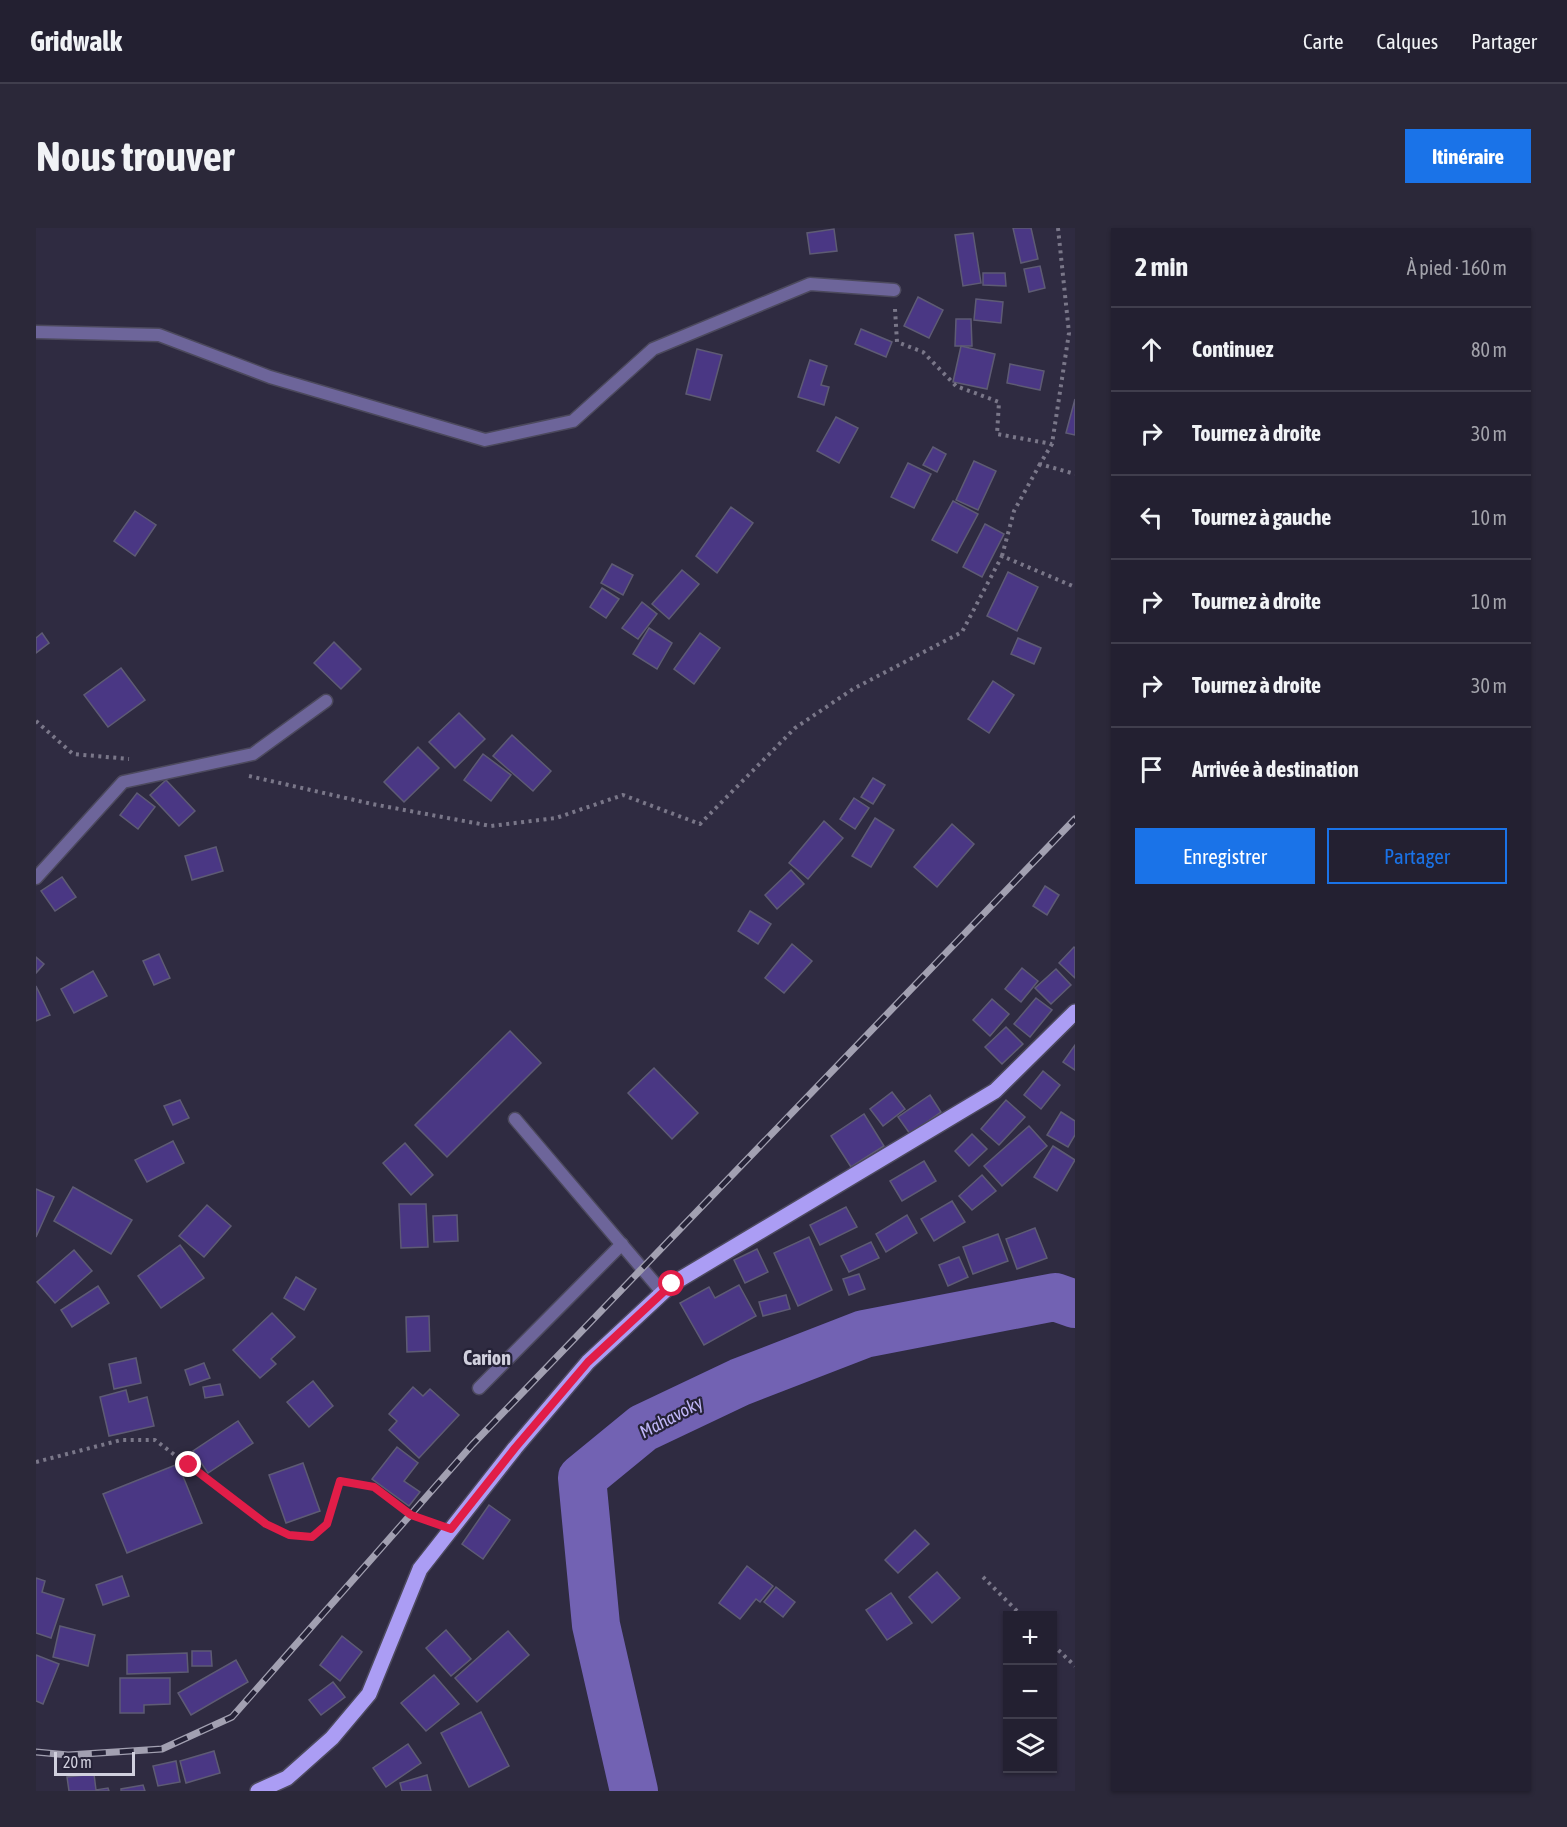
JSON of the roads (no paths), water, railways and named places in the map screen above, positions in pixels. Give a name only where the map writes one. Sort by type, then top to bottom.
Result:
[{"type":"main road","points":[[258,1791],[288,1778],[332,1738],[369,1694],[420,1569],[515,1448],[588,1362],[672,1284],[977,1104],[995,1091],[1075,1012]]},
{"type":"street","points":[[36,332],[159,335],[270,377],[485,440],[573,421],[653,349],[810,285],[894,290]]},
{"type":"street","points":[[36,878],[123,782],[252,754],[326,701]]},
{"type":"street","points":[[514,1119],[663,1293]]},
{"type":"street","points":[[479,1388],[622,1244]]},
{"type":"waterway","name":"Mahavoky","points":[[634,1791],[596,1625],[582,1478],[643,1428],[740,1382],[864,1334],[1055,1297],[1075,1304]]},
{"type":"railway","points":[[36,1752],[68,1755],[162,1749],[232,1717],[472,1445],[1075,819]]},
{"type":"district","name":"Carion","points":[[487,1357]]}]
